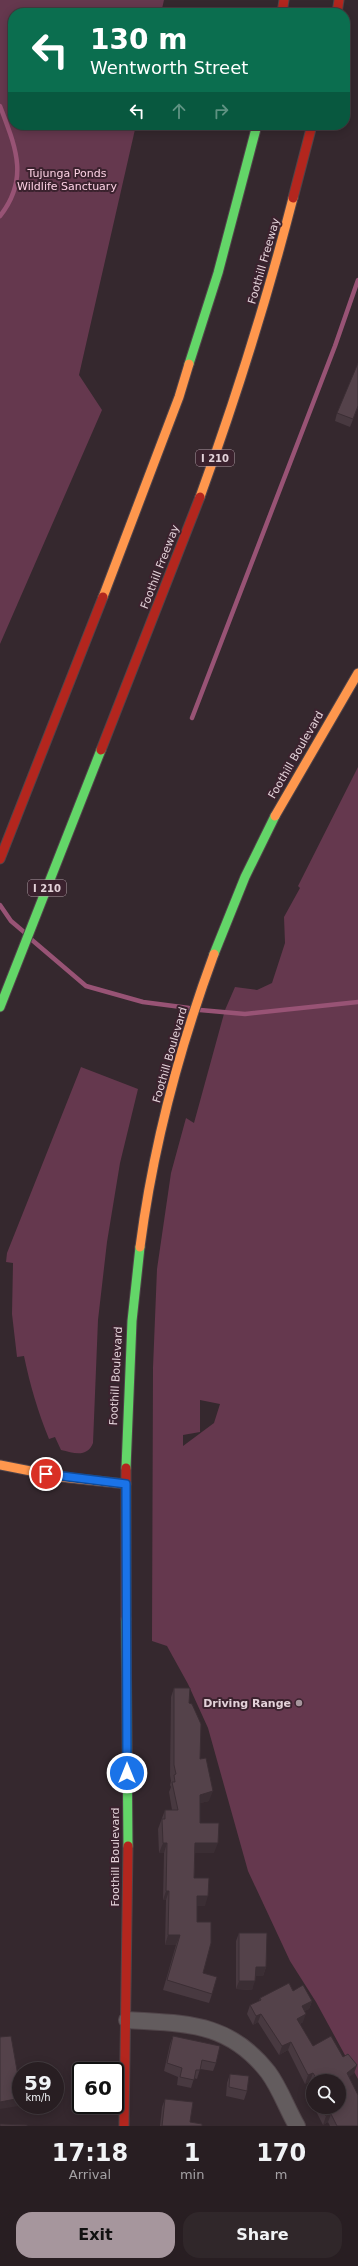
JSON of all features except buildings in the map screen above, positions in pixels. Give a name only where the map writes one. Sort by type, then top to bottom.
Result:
[{"type":"main road","points":[[0,859],[139,506],[179,397],[218,273],[256,130]]},
{"type":"main road","name":"Foothill Freeway","points":[[0,1007],[195,511],[230,414],[270,288],[311,130]]},
{"type":"main road","name":"Foothill Boulevard","points":[[124,2126],[127,2020],[125,1452],[129,1342],[136,1278],[155,1157],[170,1094],[192,1018],[245,877],[299,770],[358,673]]},
{"type":"main road","points":[[0,1465],[61,1477],[126,1484]]},
{"type":"street","points":[[127,2020],[193,2024],[218,2031],[238,2044],[268,2073],[297,2126]]},
{"type":"green space","name":"Tujunga Ponds Wildlife Sanctuary","points":[[0,0],[164,0],[162,8],[8,8],[8,130],[135,130],[79,375],[102,410],[0,644]]},
{"type":"green space","points":[[358,767],[358,2079],[316,2002],[290,1961],[248,1871],[208,1728],[188,1684],[167,1646],[152,1641],[153,1368],[157,1269],[171,1173],[186,1118],[194,1123],[225,1010],[235,987],[257,990],[272,983],[285,943],[284,917],[300,888],[298,886]],"holes":[[[200,1400],[220,1404],[214,1423],[183,1446],[183,1435],[200,1432]]]},
{"type":"green space","points":[[81,1067],[138,1089],[120,1163],[107,1242],[98,1320],[93,1443],[84,1453],[61,1450],[55,1437],[49,1439],[41,1419],[24,1356],[17,1357],[12,1314],[13,1263],[6,1262],[7,1253]]},
{"type":"waterway","points":[[0,106],[8,127]]},
{"type":"waterway","points":[[0,216],[9,202],[15,188],[17,175],[15,148],[9,130]]},
{"type":"waterway","points":[[192,718],[335,346],[358,280]]},
{"type":"waterway","points":[[0,905],[11,921],[24,932]]},
{"type":"waterway","points":[[32,940],[86,986],[143,1002],[189,1008]]},
{"type":"waterway","points":[[200,1010],[245,1014],[358,1002]]},
{"type":"traffic: fast","points":[[189,364],[218,273],[256,130]]},
{"type":"traffic: fast","points":[[0,1007],[101,750]]},
{"type":"traffic: fast","points":[[214,954],[245,877],[275,816]]},
{"type":"traffic: fast","points":[[126,1468],[132,1321],[140,1247]]},
{"type":"traffic: fast","points":[[126,1619],[128,1846]]},
{"type":"traffic: slow","points":[[200,497],[250,348],[273,273],[293,198]]},
{"type":"traffic: slow","points":[[103,597],[179,397],[189,364]]},
{"type":"traffic: slow","points":[[275,816],[358,673]]},
{"type":"traffic: slow","points":[[140,1247],[152,1172],[169,1099],[201,990],[214,954]]},
{"type":"traffic: slow","points":[[0,1465],[61,1477],[126,1484]]},
{"type":"traffic: jam","points":[[283,8],[284,0]]},
{"type":"traffic: jam","points":[[338,8],[339,0]]},
{"type":"traffic: jam","points":[[293,198],[311,130]]},
{"type":"traffic: jam","points":[[101,750],[200,497]]},
{"type":"traffic: jam","points":[[0,859],[103,597]]},
{"type":"traffic: jam","points":[[126,1468],[126,1619]]},
{"type":"traffic: jam","points":[[124,2126],[128,1846]]},
{"type":"place","name":"Driving Range","points":[[299,1703]]},
{"type":"route","points":[[46,1474],[126,1484],[127,1773]]}]
